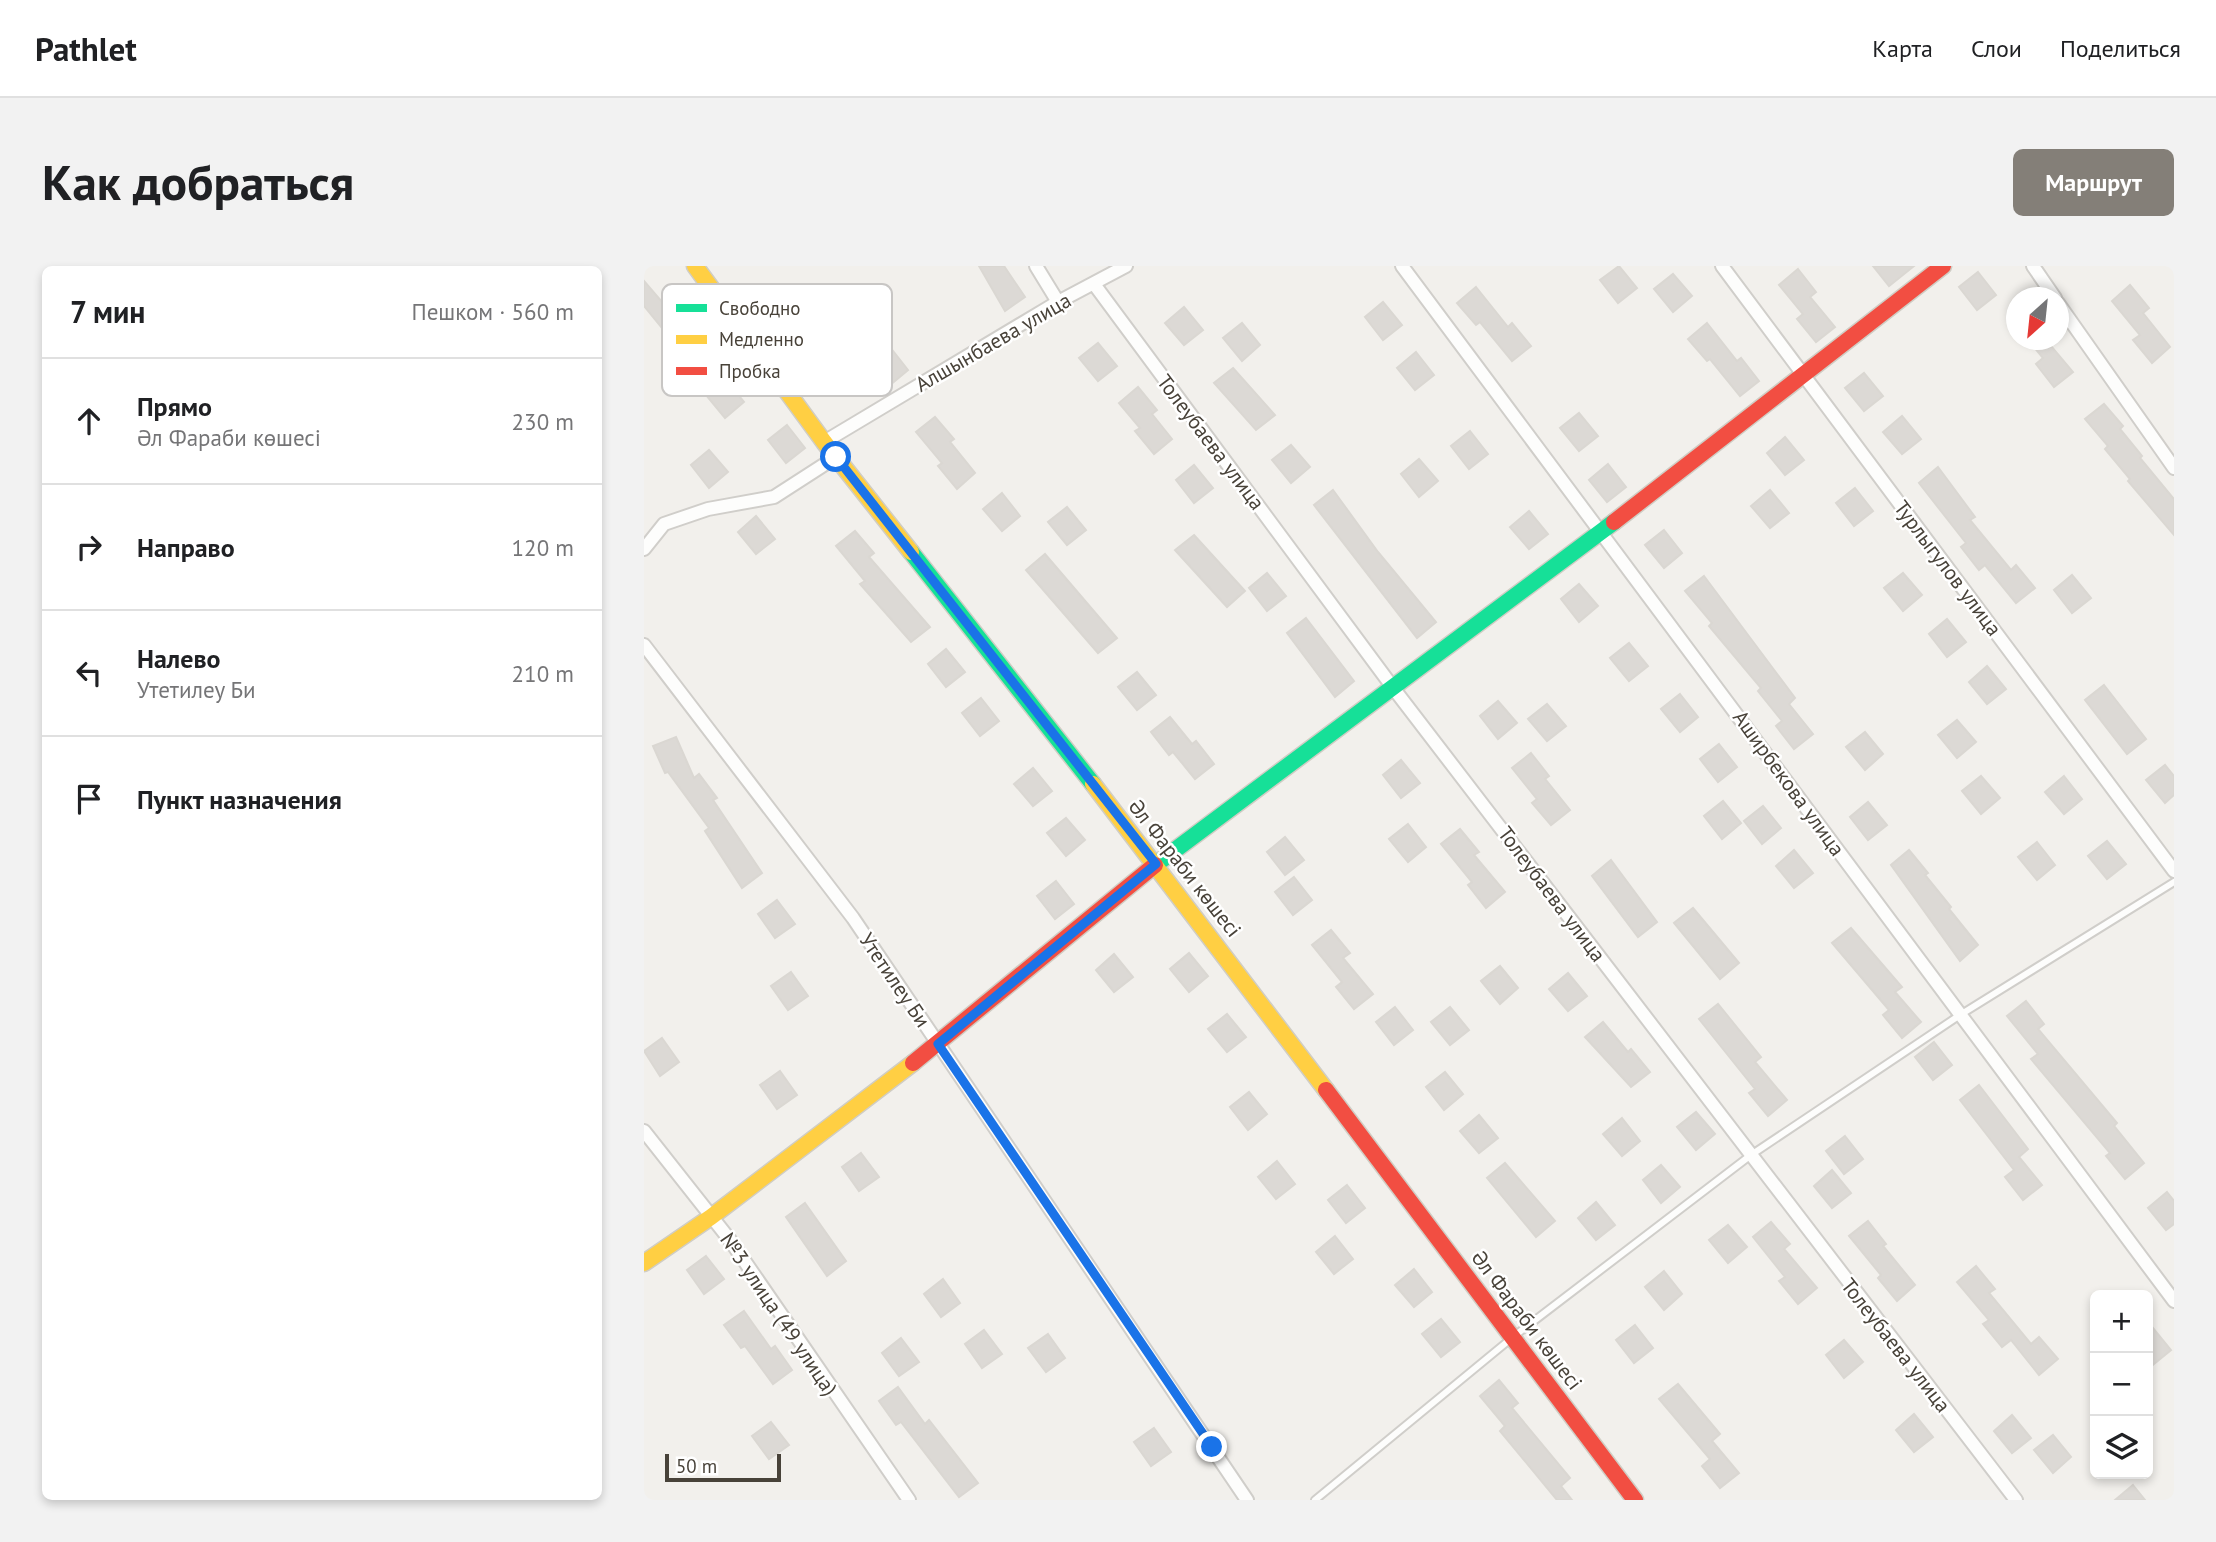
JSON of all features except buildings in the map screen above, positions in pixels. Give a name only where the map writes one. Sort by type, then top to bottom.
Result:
[{"type":"street","name":"Әл Фараби көшесі","points":[[695,266],[708,284]]},
{"type":"street","points":[[1036,266],[1058,302]]},
{"type":"street","name":"Алшынбаева улица","points":[[824,442],[1058,302],[1126,266]]},
{"type":"street","name":"Аширбекова улица","points":[[1402,266],[2174,1301]]},
{"type":"street","name":"Турлыгулов улица","points":[[1721,266],[2174,871]]},
{"type":"street","points":[[644,1263],[711,1217],[938,1044],[1156,864],[1394,689],[1602,531],[1805,376],[1942,266]]},
{"type":"street","points":[[2033,266],[2047,287]]},
{"type":"street","name":"Толеубаева улица","points":[[1094,284],[1394,689],[2016,1500]]},
{"type":"street","points":[[2069,317],[2174,468]]},
{"type":"street","name":"Әл Фараби көшесі","points":[[790,396],[1156,864],[1635,1500]]},
{"type":"street","points":[[644,549],[664,524],[708,509],[774,497],[836,457]]},
{"type":"street","name":"Утетилеу Би","points":[[644,645],[853,918],[1247,1500]]},
{"type":"street","name":"№3 улица (49 улица)","points":[[644,1131],[711,1217],[909,1500]]},
{"type":"lane","points":[[1315,1500],[1513,1337],[1751,1154],[1960,1015],[2174,882]]},
{"type":"traffic: fast","points":[[1155,865],[1614,522]]},
{"type":"traffic: fast","points":[[911,552],[1093,784]]},
{"type":"traffic: slow","points":[[695,266],[708,284]]},
{"type":"traffic: slow","points":[[790,396],[911,552]]},
{"type":"traffic: slow","points":[[1093,784],[1326,1090]]},
{"type":"traffic: slow","points":[[644,1263],[711,1217],[913,1063]]},
{"type":"traffic: jam","points":[[1614,522],[1943,266]]},
{"type":"traffic: jam","points":[[913,1063],[1155,865]]},
{"type":"traffic: jam","points":[[1326,1090],[1635,1500]]},
{"type":"route","points":[[836,457],[1156,864],[938,1044],[1212,1447]]}]
